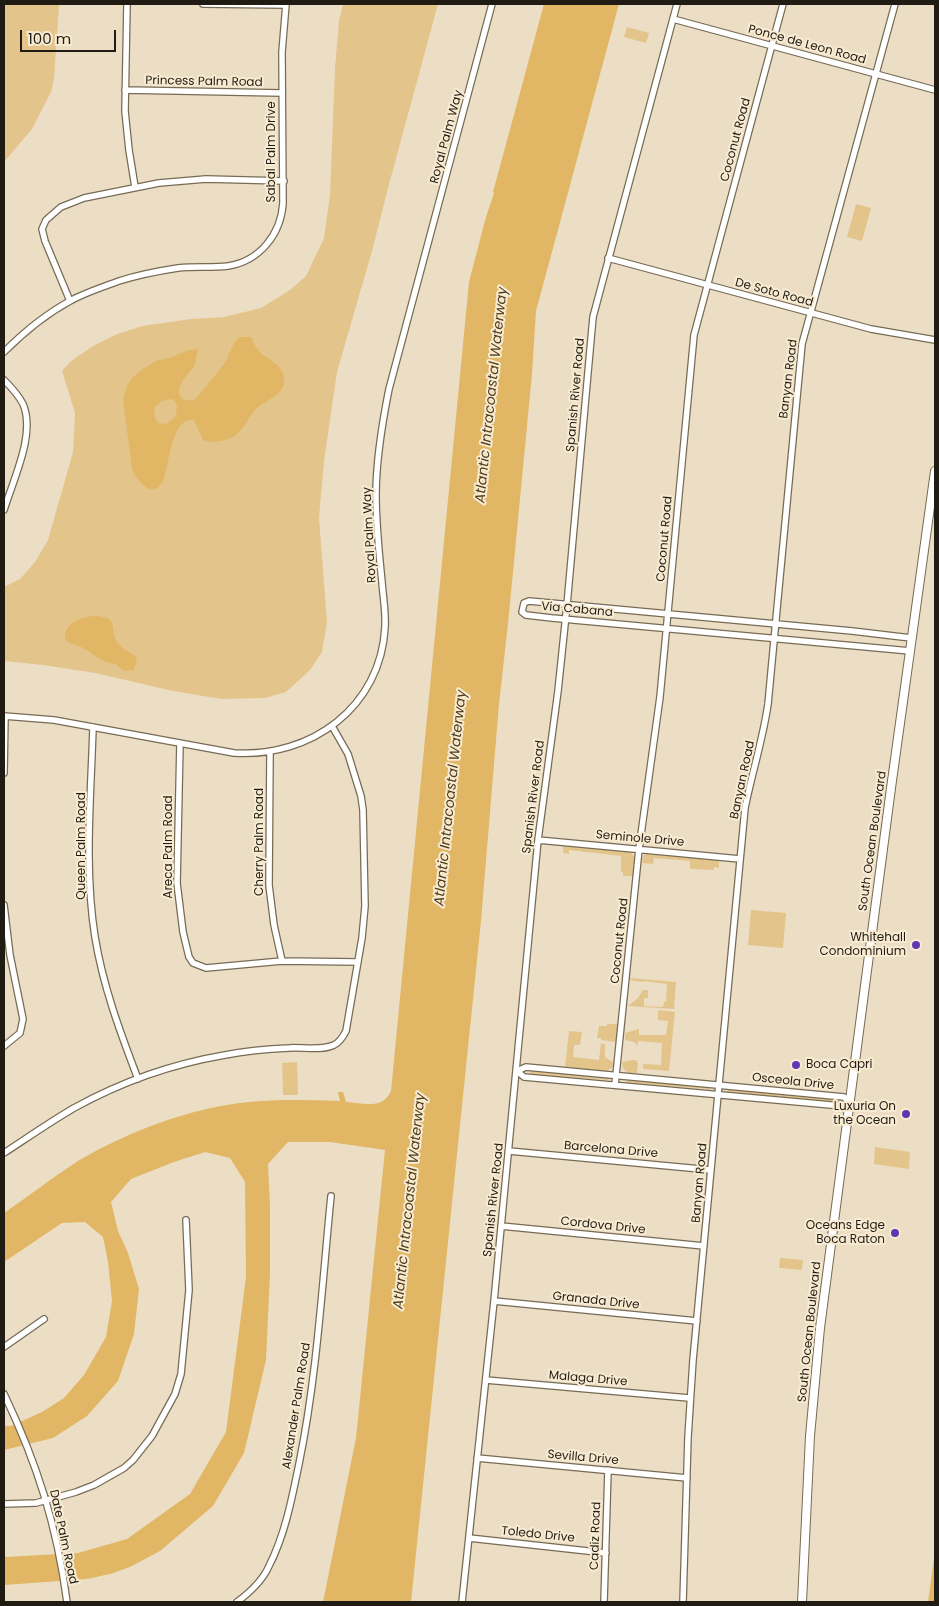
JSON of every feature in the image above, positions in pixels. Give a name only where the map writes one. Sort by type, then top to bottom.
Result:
[{"type":"main road","name":"South Ocean Boulevard","points":[[802,1602],[807,1483],[815,1378],[911,638],[935,471]]},
{"type":"street","points":[[127,4],[126,135],[135,187]]},
{"type":"street","points":[[203,4],[286,4]]},
{"type":"street","name":"Sabal Palm Drive","points":[[4,352],[25,333],[70,301],[119,281],[180,268],[225,266],[248,259],[264,247],[278,227],[283,209],[282,52],[286,4]]},
{"type":"street","name":"Royal Palm Way","points":[[4,716],[38,718],[234,753],[270,752],[297,746],[310,740],[332,726],[349,711],[362,694],[370,682],[380,656],[384,635],[385,614],[377,530],[376,494],[384,415],[389,389],[492,4]]},
{"type":"street","name":"Spanish River Road","points":[[462,1602],[494,1302],[538,840],[566,619],[593,317],[677,4]]},
{"type":"street","name":"Coconut Road","points":[[615,1085],[638,849],[660,697],[694,335],[783,4]]},
{"type":"street","name":"Banyan Road","points":[[683,1602],[689,1398],[740,859],[747,801],[764,727],[800,356],[895,4]]},
{"type":"street","name":"Ponce de Leon Road","points":[[673,19],[935,90]]},
{"type":"street","name":"Princess Palm Road","points":[[125,90],[282,93]]},
{"type":"street","points":[[70,301],[45,241],[42,228],[46,220],[61,207],[84,198],[166,182],[206,179],[284,181]]},
{"type":"street","name":"De Soto Road","points":[[608,258],[878,330],[935,340]]},
{"type":"street","points":[[4,380],[15,392],[22,404],[27,424],[25,445],[4,510]]},
{"type":"street","name":"Via Cabana","points":[[910,651],[526,615],[523,614],[521,609],[524,603],[529,601],[911,638]]},
{"type":"street","points":[[4,716],[4,773]]},
{"type":"street","points":[[4,1153],[76,1107],[138,1079],[184,1064],[228,1054],[263,1050],[326,1048],[336,1044],[343,1038],[346,1031],[366,906],[366,872],[361,796],[348,754],[332,726]]},
{"type":"street","name":"Queen Palm Road","points":[[93,727],[89,861],[92,915],[106,988],[116,1021],[138,1079]]},
{"type":"street","name":"Areca Palm Road","points":[[180,743],[178,883],[183,932],[189,957],[199,966],[206,968],[282,961],[358,962]]},
{"type":"street","name":"Cherry Palm Road","points":[[270,752],[269,885],[274,925],[282,961]]},
{"type":"street","name":"Seminole Drive","points":[[538,840],[740,859]]},
{"type":"street","points":[[4,905],[10,955],[23,1024],[20,1033],[4,1046]]},
{"type":"street","name":"Osceola Drive","points":[[526,1067],[616,1075],[844,1097],[850,1103],[842,1106],[524,1077],[517,1071],[526,1067]]},
{"type":"street","name":"Barcelona Drive","points":[[509,1151],[711,1170]]},
{"type":"street","name":"Alexander Palm Road","points":[[237,1602],[269,1568],[284,1527],[295,1485],[314,1376],[331,1196]]},
{"type":"street","points":[[4,1504],[36,1503],[94,1485],[124,1468],[133,1460],[152,1436],[167,1411],[182,1374],[189,1269],[186,1220]]},
{"type":"street","name":"Cordova Drive","points":[[501,1226],[704,1246]]},
{"type":"street","name":"Granada Drive","points":[[494,1302],[697,1321]]},
{"type":"street","points":[[4,1347],[44,1319]]},
{"type":"street","name":"Malaga Drive","points":[[486,1380],[689,1398]]},
{"type":"street","name":"Date Palm Road","points":[[4,1394],[30,1451],[47,1500],[58,1547],[67,1602]]},
{"type":"street","name":"Sevilla Drive","points":[[477,1458],[687,1478]]},
{"type":"street","name":"Cadiz Road","points":[[604,1602],[608,1470]]},
{"type":"street","name":"Toledo Drive","points":[[469,1538],[606,1553]]},
{"type":"shaded area","points":[[4,4],[59,4],[54,79],[51,92],[32,129],[4,162]]},
{"type":"shaded area","points":[[343,4],[438,4],[372,251],[337,372],[324,461],[319,518],[327,622],[322,652],[310,670],[286,692],[265,698],[221,699],[173,691],[95,673],[4,661],[4,587],[20,579],[35,562],[48,540],[73,452],[75,413],[62,371],[71,361],[93,346],[115,335],[142,326],[191,319],[224,317],[261,308],[290,290],[306,276],[324,238],[330,195],[335,68],[339,21]]},
{"type":"shaded area","points":[[627,27],[649,33],[646,43],[624,37]]},
{"type":"shaded area","points":[[856,204],[871,208],[862,241],[847,237]]},
{"type":"shaded area","points":[[563,846],[631,852],[635,858],[634,876],[623,876],[623,872],[621,872],[621,856],[569,850],[569,854],[563,853]]},
{"type":"shaded area","points":[[645,854],[719,860],[719,868],[714,867],[714,870],[690,869],[690,861],[654,858],[653,864],[642,863]]},
{"type":"shaded area","points":[[751,910],[786,913],[783,948],[748,945]]},
{"type":"shaded area","points":[[630,978],[676,982],[674,1009],[628,1006],[638,998],[643,990],[648,990],[648,998],[644,998],[644,1006],[663,1007],[664,1002],[666,1002],[667,984],[630,980]]},
{"type":"shaded area","points":[[658,1010],[675,1012],[669,1071],[643,1069],[643,1064],[661,1065],[662,1043],[638,1041],[638,1046],[634,1042],[625,1040],[625,1033],[639,1029],[639,1035],[666,1035],[668,1021],[658,1020]]},
{"type":"shaded area","points":[[607,1024],[618,1024],[616,1042],[597,1038],[599,1026],[607,1026]]},
{"type":"shaded area","points":[[569,1031],[582,1032],[580,1045],[574,1045],[573,1057],[599,1060],[601,1044],[605,1044],[605,1057],[614,1063],[613,1067],[607,1071],[565,1067]]},
{"type":"shaded area","points":[[636,1060],[638,1063],[637,1073],[628,1073],[623,1068],[622,1062]]},
{"type":"shaded area","points":[[297,1062],[298,1095],[283,1095],[282,1063]]},
{"type":"shaded area","points":[[530,1071],[608,1078],[609,1080],[530,1074]]},
{"type":"shaded area","points":[[626,1081],[709,1087],[710,1089],[627,1083]]},
{"type":"shaded area","points":[[727,1089],[840,1100],[841,1102],[728,1092]]},
{"type":"shaded area","points":[[875,1147],[910,1152],[909,1169],[874,1164]]},
{"type":"shaded area","points":[[780,1258],[803,1260],[802,1270],[779,1268]]},
{"type":"water","name":"Atlantic Intracoastal Waterway","points":[[544,4],[619,4],[536,311],[532,374],[499,704],[481,921],[411,1602],[323,1602],[356,1438],[385,1150],[330,1142],[288,1142],[268,1164],[270,1274],[266,1360],[244,1453],[213,1506],[160,1551],[130,1567],[87,1579],[4,1585],[4,1557],[78,1553],[127,1539],[190,1494],[226,1432],[246,1277],[245,1182],[230,1158],[205,1152],[131,1179],[111,1202],[118,1231],[128,1253],[139,1289],[134,1334],[118,1381],[87,1416],[53,1438],[4,1450],[4,1426],[11,1426],[42,1412],[64,1398],[84,1375],[106,1337],[112,1301],[103,1237],[85,1222],[62,1223],[4,1262],[4,1213],[78,1161],[118,1140],[182,1115],[249,1102],[284,1100],[340,1101],[338,1092],[343,1092],[346,1102],[372,1104],[383,1101],[391,1091],[469,282]]},
{"type":"water","points":[[239,337],[251,337],[259,351],[278,366],[284,378],[282,389],[257,408],[239,432],[227,440],[212,442],[203,440],[194,420],[187,421],[181,425],[173,442],[164,478],[156,489],[147,488],[138,480],[132,469],[123,399],[127,386],[140,371],[156,361],[189,350],[198,349],[195,365],[183,380],[178,392],[182,399],[193,401],[224,364]],"holes":[[[171,399],[175,401],[177,406],[176,416],[167,424],[158,423],[154,416],[155,407],[162,401]]]},
{"type":"water","points":[[95,616],[103,617],[111,622],[118,643],[137,658],[134,670],[124,671],[116,664],[102,660],[65,639],[65,633],[70,625],[79,619]]},
{"type":"water","points":[[935,1551],[935,1602],[928,1602]]},
{"type":"place","name":"Whitehall Condominium","points":[[916,945]]},
{"type":"place","name":"Boca Capri","points":[[796,1065]]},
{"type":"place","name":"Luxuria On the Ocean","points":[[906,1114]]},
{"type":"place","name":"Oceans Edge Boca Raton","points":[[895,1233]]}]
